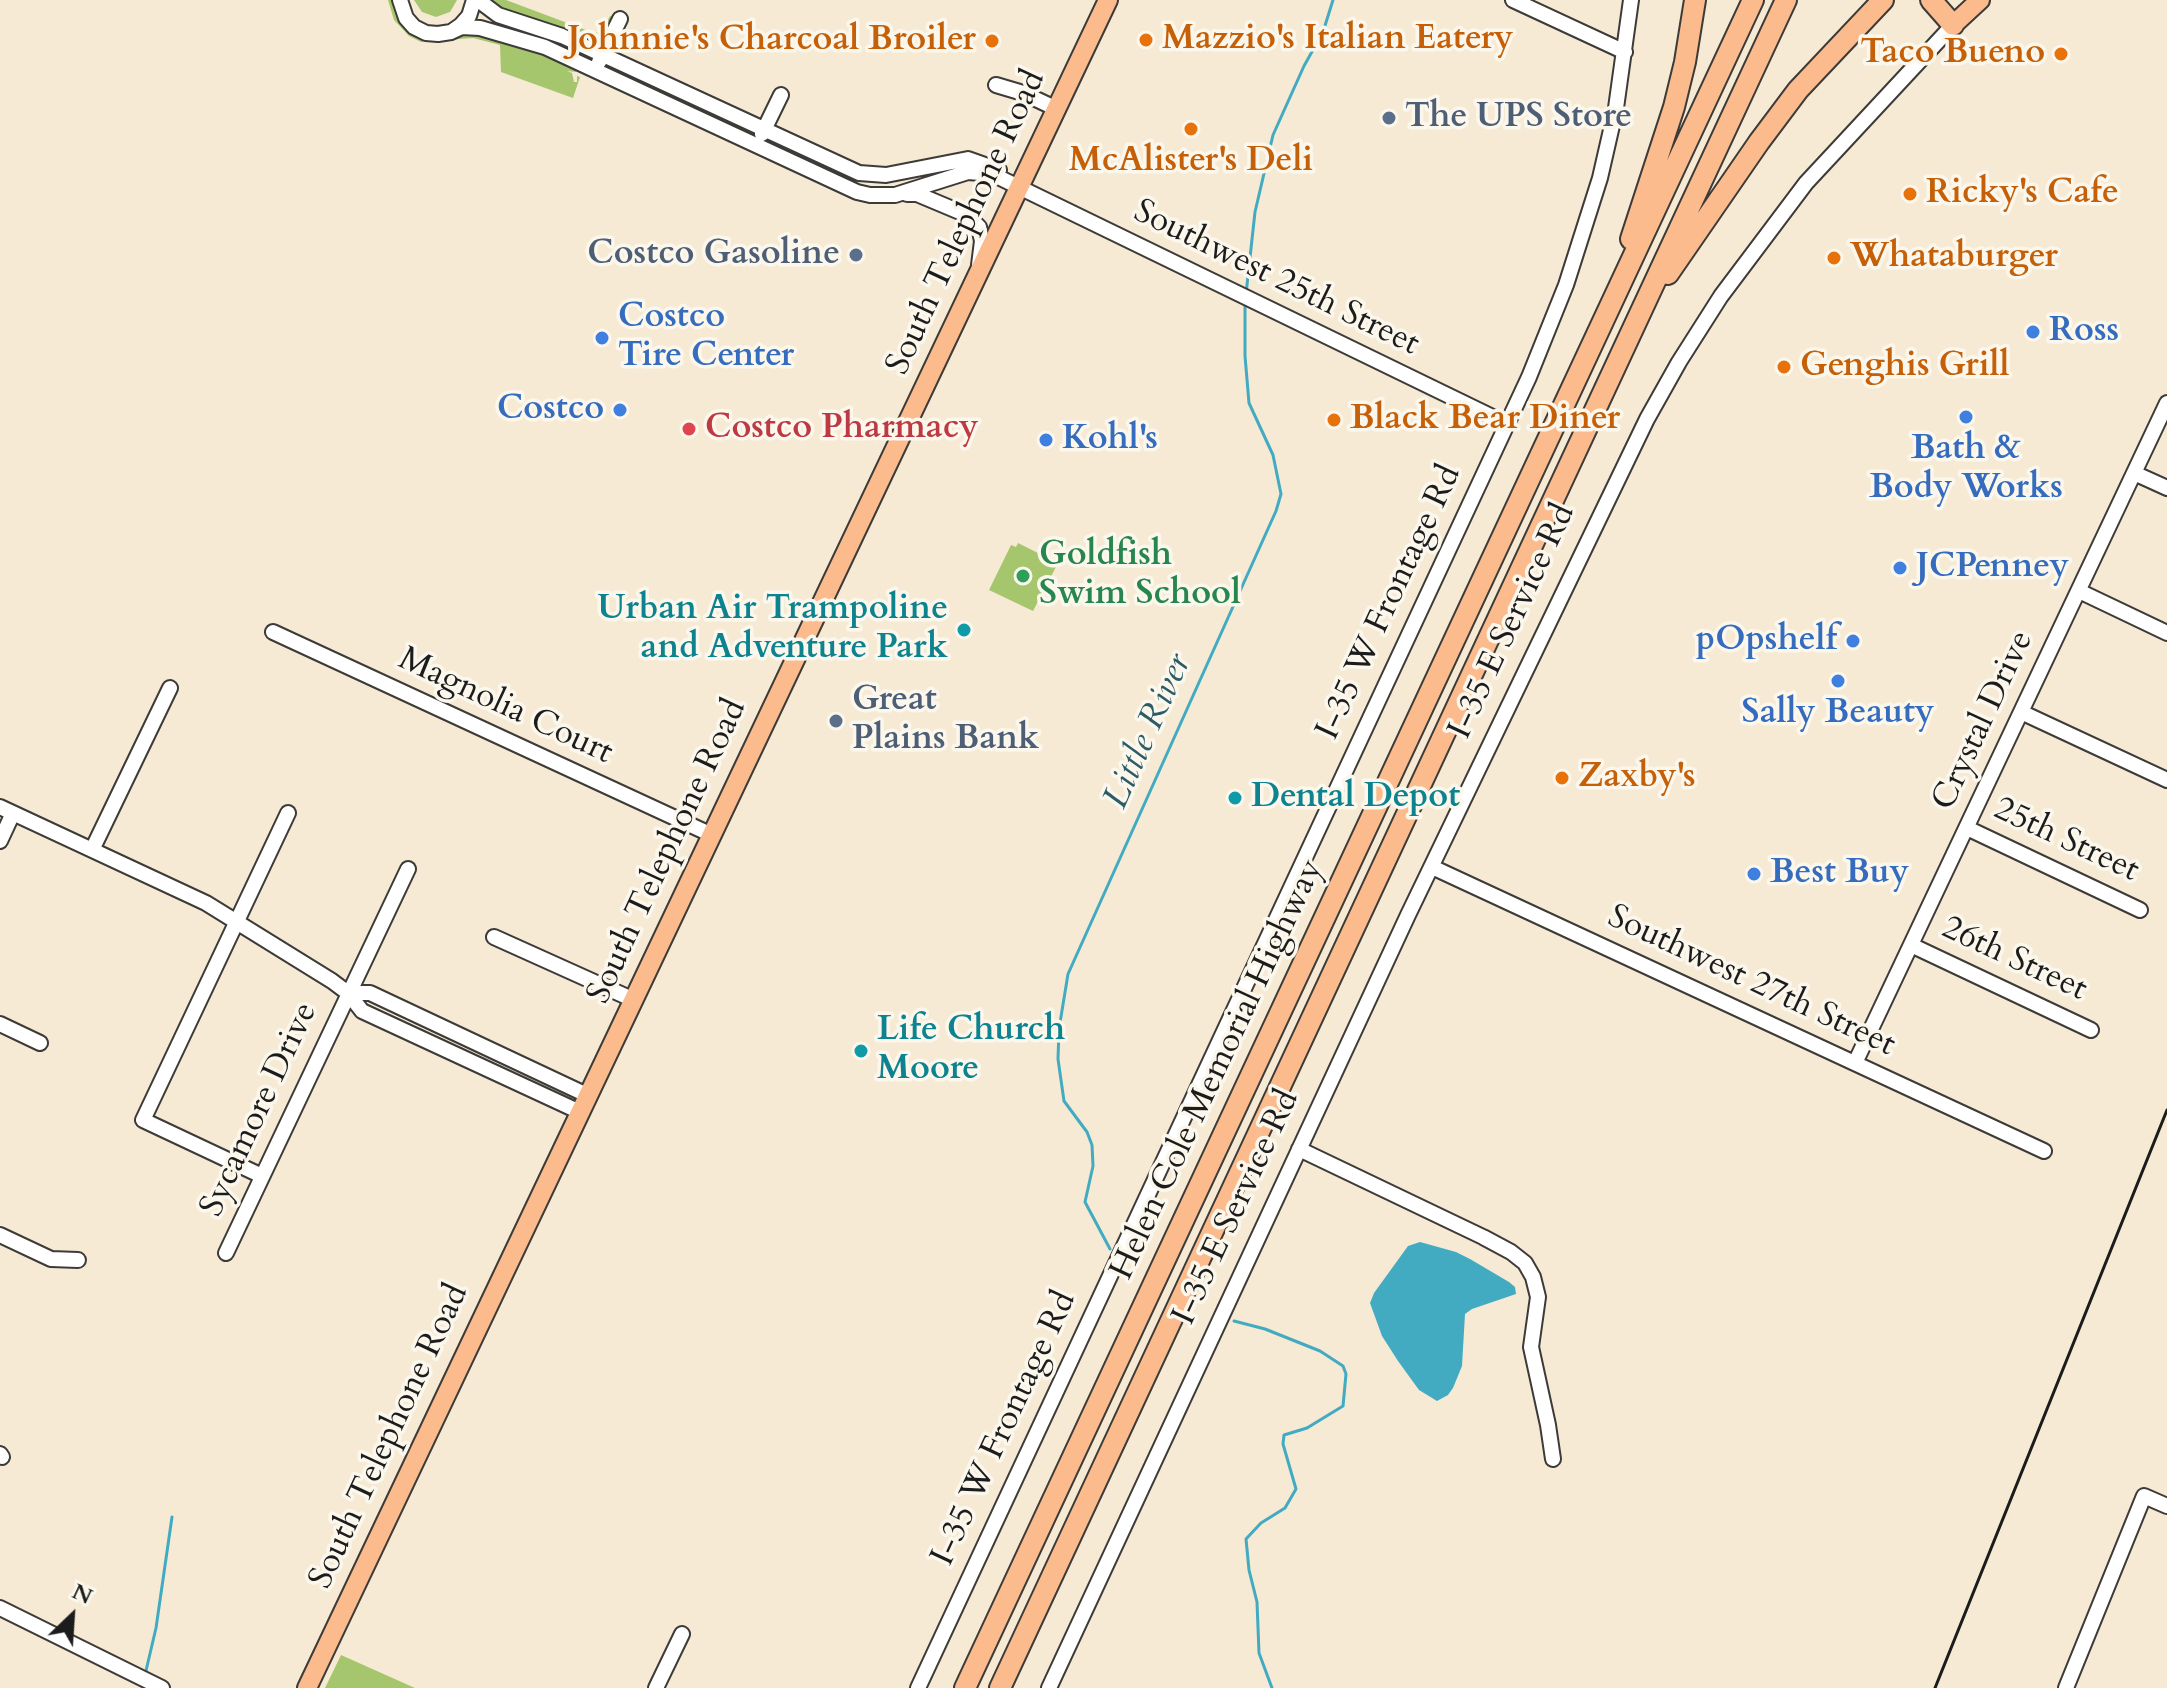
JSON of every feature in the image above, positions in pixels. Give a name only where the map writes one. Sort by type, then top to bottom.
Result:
[{"type":"highway","points":[[1613,301],[1645,189],[1674,107],[1695,0]]},
{"type":"highway","name":"Helen Cole Memorial Highway","points":[[965,1688],[1753,0]]},
{"type":"highway","name":"Helen Cole Memorial Highway","points":[[1000,1688],[1786,0]]},
{"type":"highway","points":[[1640,313],[1798,90],[1883,0]]},
{"type":"highway","points":[[1931,0],[1953,25]]},
{"type":"main road","name":"South Telephone Road","points":[[307,1688],[1108,0]]},
{"type":"main road","name":"I-35 E Service Rd","points":[[1953,25],[1980,0]]},
{"type":"street","points":[[400,0],[406,18],[426,33],[451,32],[470,26],[545,47],[857,192],[883,196],[968,172],[992,174],[1020,188]]},
{"type":"street","points":[[451,32],[469,16],[476,0],[498,15],[562,36],[859,173],[886,175],[968,159],[1006,173],[1020,188]]},
{"type":"street","points":[[1513,0],[1625,52]]},
{"type":"street","name":"I-35 W Frontage Rd","points":[[918,1688],[1555,316],[1583,239],[1614,118],[1631,0]]},
{"type":"street","points":[[595,69],[620,19]]},
{"type":"street","name":"I-35 E Service Rd","points":[[1049,1688],[1299,1149],[1625,460],[1679,362],[1721,296],[1806,183],[1953,25]]},
{"type":"street","points":[[996,85],[1022,92],[1057,109]]},
{"type":"street","points":[[756,145],[781,95]]},
{"type":"street","name":"Southwest 25th Street","points":[[1020,188],[1507,424]]},
{"type":"street","points":[[899,193],[917,194],[938,202],[967,215],[979,227],[982,241],[977,275]]},
{"type":"street","name":"Crystal Drive","points":[[1855,1063],[2167,403]]},
{"type":"street","points":[[2134,473],[2167,488]]},
{"type":"street","points":[[2079,591],[2167,633]]},
{"type":"street","name":"Magnolia Court","points":[[273,632],[712,835]]},
{"type":"street","points":[[92,850],[170,688]]},
{"type":"street","points":[[2021,712],[2167,780]]},
{"type":"street","points":[[0,841],[7,810],[206,903],[348,993],[370,993],[584,1104]]},
{"type":"street","points":[[262,1176],[143,1120],[288,813]]},
{"type":"street","name":"25th Street","points":[[1967,828],[2140,910]]},
{"type":"street","name":"Southwest 27th Street","points":[[1432,867],[2044,1151]]},
{"type":"street","name":"Sycamore Drive","points":[[226,1253],[408,869]]},
{"type":"street","points":[[494,937],[634,1000]]},
{"type":"street","name":"26th Street","points":[[1911,945],[2091,1030]]},
{"type":"street","points":[[0,1024],[40,1043]]},
{"type":"street","points":[[1299,1149],[1483,1237],[1525,1263],[1533,1277],[1538,1297],[1531,1347],[1553,1459]]},
{"type":"street","points":[[0,1235],[51,1259],[78,1260]]},
{"type":"street","points":[[2066,1688],[2144,1496],[2167,1506]]},
{"type":"street","points":[[0,1608],[162,1688]]},
{"type":"street","points":[[656,1688],[682,1634]]},
{"type":"green space","points":[[388,0],[393,0],[416,32],[464,30],[535,48],[577,67],[576,72],[567,71],[572,73],[574,82],[577,82],[577,76],[580,77],[573,98],[501,72],[500,45],[473,38],[421,42],[409,36],[394,20]]},
{"type":"green space","points":[[414,0],[457,0],[450,12],[436,17],[422,12]]},
{"type":"green space","points":[[486,0],[506,0],[594,33],[602,31],[610,16],[615,18],[604,39],[593,44],[498,8]]},
{"type":"green space","name":"Goldfish Swim School","points":[[1018,543],[1058,563],[1033,611],[989,590],[1011,545],[1016,547]]},
{"type":"green space","points":[[341,1655],[415,1688],[325,1688]]},
{"type":"water","points":[[1420,1242],[1470,1259],[1509,1282],[1515,1287],[1516,1294],[1465,1314],[1462,1366],[1448,1395],[1437,1401],[1419,1390],[1398,1361],[1382,1336],[1370,1303],[1408,1246]]},
{"type":"waterway","name":"Little River","points":[[1246,294],[1255,212],[1273,135],[1323,32],[1333,0]]},
{"type":"waterway","name":"Little River","points":[[1110,1249],[1085,1202],[1093,1166],[1092,1145],[1087,1132],[1064,1101],[1058,1059],[1059,1029],[1068,974],[1281,494],[1273,455],[1249,403],[1245,301]]},
{"type":"waterway","name":"Little River","points":[[1234,1321],[1265,1329],[1320,1351],[1343,1366],[1346,1374],[1343,1406],[1307,1428],[1284,1435],[1283,1444],[1296,1489],[1285,1508],[1261,1523],[1246,1539],[1257,1602],[1259,1653],[1272,1688]]},
{"type":"waterway","points":[[145,1675],[156,1628],[172,1517]]},
{"type":"railway","points":[[1935,1688],[2167,1110]]},
{"type":"place","name":"Mazzio's Italian Eatery","points":[[1146,40]]},
{"type":"place","name":"Johnnie's Charcoal Broiler","points":[[992,41]]},
{"type":"place","name":"Taco Bueno","points":[[2061,54]]},
{"type":"place","name":"The UPS Store","points":[[1389,118]]},
{"type":"place","name":"McAlister's Deli","points":[[1191,129]]},
{"type":"place","name":"Ricky's Cafe","points":[[1910,194]]},
{"type":"place","name":"Costco Gasoline","points":[[856,255]]},
{"type":"place","name":"Whataburger","points":[[1834,258]]},
{"type":"place","name":"Ross","points":[[2033,332]]},
{"type":"place","name":"Costco Tire Center","points":[[602,338]]},
{"type":"place","name":"Genghis Grill","points":[[1784,367]]},
{"type":"place","name":"Costco","points":[[620,410]]},
{"type":"place","name":"Bath & Body Works","points":[[1966,417]]},
{"type":"place","name":"Black Bear Diner","points":[[1334,420]]},
{"type":"place","name":"Costco Pharmacy","points":[[689,429]]},
{"type":"place","name":"Kohl's","points":[[1046,440]]},
{"type":"place","name":"JCPenney","points":[[1900,568]]},
{"type":"place","name":"Goldfish Swim School","points":[[1023,576]]},
{"type":"place","name":"Urban Air Trampoline and Adventure Park","points":[[964,630]]},
{"type":"place","name":"pOpshelf","points":[[1853,641]]},
{"type":"place","name":"Sally Beauty","points":[[1838,681]]},
{"type":"place","name":"Great Plains Bank","points":[[836,721]]},
{"type":"place","name":"Zaxby's","points":[[1562,778]]},
{"type":"place","name":"Dental Depot","points":[[1235,798]]},
{"type":"place","name":"Best Buy","points":[[1754,874]]},
{"type":"place","name":"Life Church Moore","points":[[861,1051]]}]
